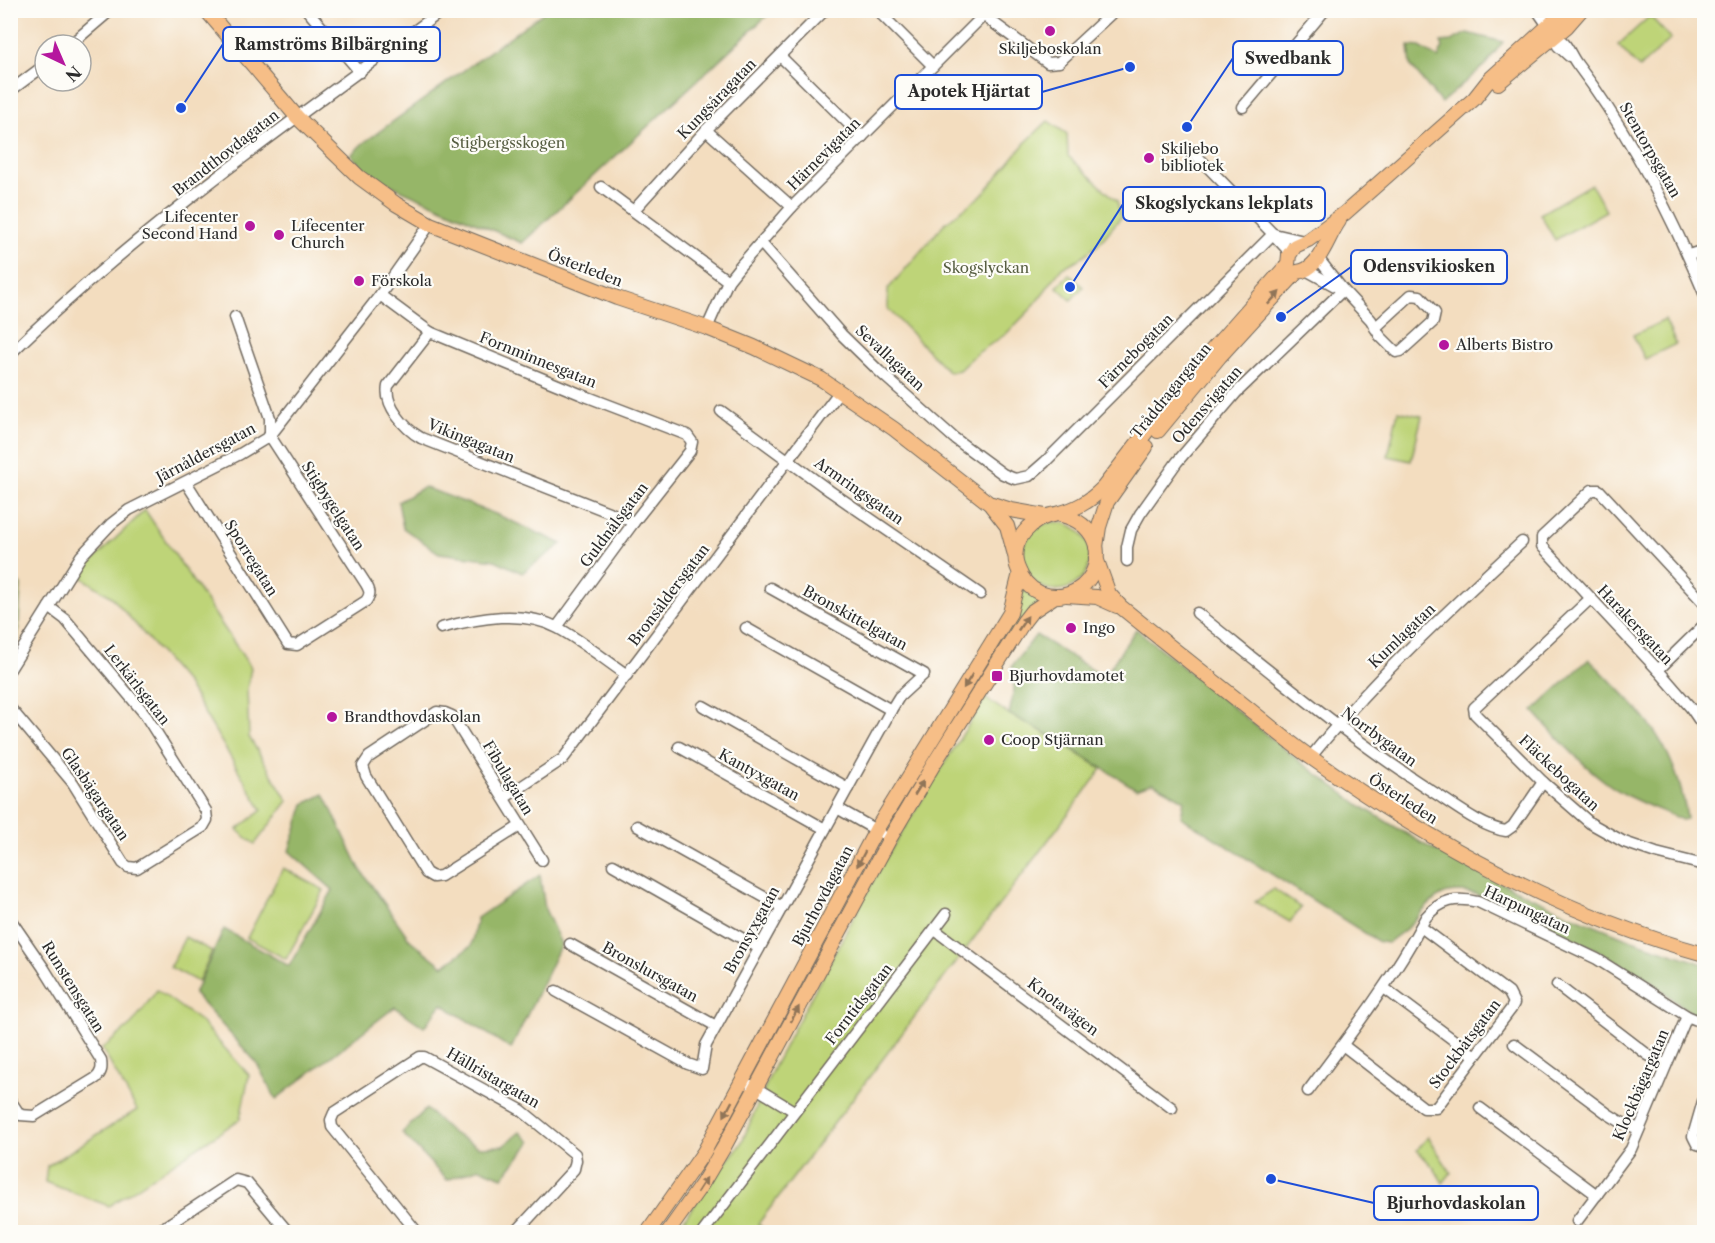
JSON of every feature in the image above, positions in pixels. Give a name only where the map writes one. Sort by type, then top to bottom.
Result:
[{"type":"main road","name":"Österleden","points":[[207,10],[297,117],[359,177],[396,204],[430,224],[617,298],[707,328],[754,347],[821,379],[894,429],[990,504],[1007,526],[1015,555]]},
{"type":"main road","name":"Tråddragargatan","points":[[1552,31],[1566,10]]},
{"type":"main road","name":"Tråddragargatan","points":[[1096,553],[1102,513],[1116,487],[1295,265],[1294,246],[1346,213],[1474,99],[1489,80],[1581,10]]},
{"type":"main road","name":"Tråddragargatan","points":[[1051,515],[1077,508],[1092,499],[1103,488],[1191,375],[1295,265],[1319,256],[1332,231],[1346,213]]},
{"type":"main road","points":[[1306,240],[1316,242],[1320,248],[1319,256]]},
{"type":"main road","name":"Österleden","points":[[990,504],[1011,510],[1051,515]]},
{"type":"main road","points":[[1051,515],[1079,521],[1087,528],[1096,553],[1090,578],[1074,592],[1058,596],[1035,591],[1026,584],[1015,555],[1022,535],[1029,527],[1051,515]]},
{"type":"main road","name":"Österleden","points":[[1096,553],[1109,594],[1121,608],[1310,758],[1383,807],[1434,840],[1550,897],[1631,930],[1704,954]]},
{"type":"main road","name":"Bjurhovdagatan","points":[[648,1233],[694,1168],[876,830],[1010,613],[1020,573]]},
{"type":"main road","name":"Österleden","points":[[1058,596],[1097,597],[1121,608]]},
{"type":"main road","name":"Bjurhovdagatan","points":[[668,1233],[702,1184],[890,838],[935,762],[1024,621],[1031,612],[1058,596]]},
{"type":"main road","points":[[922,754],[935,762]]},
{"type":"street","points":[[84,33],[111,10]]},
{"type":"street","points":[[307,10],[360,72]]},
{"type":"street","name":"Kungsåragatan","points":[[634,210],[706,130],[825,10]]},
{"type":"street","points":[[877,10],[933,66]]},
{"type":"street","points":[[979,14],[1048,63],[1059,62],[1115,10]]},
{"type":"street","points":[[1243,107],[1325,10]]},
{"type":"street","name":"Stentorpsgatan","points":[[1537,10],[1552,31],[1558,45],[1574,60],[1600,95],[1635,150],[1689,255],[1704,293]]},
{"type":"street","name":"Brandthovdagatan","points":[[10,354],[83,286],[184,204],[437,12]]},
{"type":"street","name":"Härnevigatan","points":[[707,328],[728,281],[792,207],[933,66],[979,14]]},
{"type":"street","points":[[780,56],[862,137]]},
{"type":"street","points":[[10,91],[33,74]]},
{"type":"street","points":[[706,130],[792,207]]},
{"type":"street","points":[[1194,153],[1274,234],[1286,248],[1295,265],[1343,290]]},
{"type":"street","points":[[601,187],[728,281]]},
{"type":"street","name":"Järnåldersgatan","points":[[10,669],[79,559],[111,524],[129,510],[240,454],[270,436],[380,295],[430,224]]},
{"type":"street","points":[[1274,234],[1306,240]]},
{"type":"street","name":"Färnebogatan","points":[[1013,478],[1029,476],[1045,462],[1274,234]]},
{"type":"street","name":"Sevallagatan","points":[[761,243],[842,334],[880,372],[954,438],[1003,474],[1013,478]]},
{"type":"street","points":[[1689,255],[1704,250]]},
{"type":"street","points":[[1319,256],[1343,290],[1371,320],[1375,328],[1396,352],[1401,351],[1433,322],[1435,313],[1420,296],[1411,295],[1375,328]]},
{"type":"street","name":"Odensvigatan","points":[[1127,561],[1131,530],[1177,462],[1236,393],[1343,290]]},
{"type":"street","name":"Fornminnesgatan","points":[[380,295],[430,332],[687,435],[692,441]]},
{"type":"street","points":[[235,317],[270,418],[270,436]]},
{"type":"street","name":"Vikingagatan","points":[[430,332],[388,386],[389,401],[407,429],[421,438],[634,522]]},
{"type":"street","name":"Bronsåldersgatan","points":[[504,798],[563,759],[790,461],[840,391]]},
{"type":"street","name":"Armringsgatan","points":[[721,411],[830,491],[980,594]]},
{"type":"street","name":"Stigbygelgatan","points":[[270,436],[370,593],[366,602],[297,645],[293,645]]},
{"type":"street","name":"Guldnålsgatan","points":[[557,627],[634,522],[690,451],[692,441]]},
{"type":"street","name":"Sporregatan","points":[[186,482],[283,638],[288,644],[293,645]]},
{"type":"street","name":"Harakersgatan","points":[[1704,603],[1599,490],[1592,489],[1542,537],[1542,545],[1658,670],[1691,708],[1704,727]]},
{"type":"street","name":"Kumlagatan","points":[[1310,758],[1337,725],[1408,649],[1522,542]]},
{"type":"street","name":"Bronskittelgatan","points":[[770,588],[924,674]]},
{"type":"street","name":"Fläckebogatan","points":[[1590,599],[1474,708],[1475,714],[1543,782],[1590,823],[1614,837],[1656,853],[1704,865]]},
{"type":"street","name":"Lerkärlsgatan","points":[[49,607],[65,619],[144,713],[206,811],[206,821],[203,827],[137,868],[131,867]]},
{"type":"street","name":"Norrbygatan","points":[[1197,613],[1337,725],[1402,773],[1498,830],[1506,831],[1513,826],[1543,782]]},
{"type":"street","points":[[441,628],[475,619],[520,617],[557,627],[627,675]]},
{"type":"street","points":[[1658,670],[1704,626]]},
{"type":"street","points":[[746,628],[891,710]]},
{"type":"street","name":"Bronsyxgatan","points":[[556,991],[688,1064],[702,1069],[706,1045],[716,1026],[891,710],[899,697],[924,674]]},
{"type":"street","points":[[703,706],[848,788]]},
{"type":"street","name":"Glasbägargatan","points":[[10,708],[73,783],[123,863],[131,867]]},
{"type":"street","name":"Fibulagatan","points":[[520,826],[441,876],[431,876],[426,873],[363,768],[369,757],[437,712],[452,716],[542,860]]},
{"type":"street","name":"Kantyxgatan","points":[[679,747],[825,829]]},
{"type":"street","points":[[837,808],[890,838]]},
{"type":"street","points":[[636,826],[782,907]]},
{"type":"street","points":[[613,865],[759,948]]},
{"type":"street","name":"Harpungatan","points":[[1308,1092],[1344,1046],[1384,988],[1434,908],[1446,901],[1460,899],[1478,902],[1597,959],[1687,1016],[1704,1023]]},
{"type":"street","name":"Forntidsgatan","points":[[704,1233],[946,914]]},
{"type":"street","name":"Runstensgatan","points":[[10,919],[21,932],[101,1060],[102,1067],[100,1074],[34,1116],[20,1115],[10,1100]]},
{"type":"street","name":"Stockbåtsgatan","points":[[1344,1046],[1407,1096],[1429,1110],[1436,1108],[1514,1003],[1509,993],[1421,927]]},
{"type":"street","name":"Knotavägen","points":[[935,930],[1172,1108]]},
{"type":"street","name":"Bronslursgatan","points":[[570,944],[716,1026]]},
{"type":"street","points":[[1557,986],[1648,1055],[1666,1065]]},
{"type":"street","points":[[1384,988],[1475,1056]]},
{"type":"street","name":"Klockbägargatan","points":[[1576,1221],[1623,1162],[1687,1016]]},
{"type":"street","points":[[1514,1044],[1608,1114],[1639,1129]]},
{"type":"street","name":"Hällristargatan","points":[[417,1233],[332,1127],[331,1120],[334,1113],[420,1057],[424,1057],[521,1110],[575,1154],[574,1169],[516,1233]]},
{"type":"street","points":[[743,1079],[794,1112]]},
{"type":"street","points":[[1704,1098],[1693,1136],[1697,1144],[1704,1146]]},
{"type":"street","points":[[1480,1108],[1597,1195]]},
{"type":"street","points":[[157,1233],[236,1180],[247,1182],[288,1233]]},
{"type":"green space","name":"Stigbergsskogen","points":[[547,10],[772,11],[522,243],[370,176],[351,155],[362,144]]},
{"type":"green space","points":[[1650,16],[1671,39],[1639,68],[1618,45]]},
{"type":"green space","points":[[1467,33],[1503,42],[1486,64],[1441,103],[1411,66],[1409,46],[1420,47],[1438,58],[1443,47],[1441,42],[1451,41]]},
{"type":"green space","name":"Skogslyckan","points":[[1048,121],[1067,134],[1068,156],[1117,201],[1121,217],[1098,245],[1062,268],[1031,309],[1006,334],[976,354],[959,370],[949,372],[888,309],[888,289],[945,223],[983,194],[1025,143]]},
{"type":"green space","points":[[1591,184],[1606,211],[1555,240],[1540,214]]},
{"type":"green space","points":[[1069,274],[1083,287],[1071,300],[1057,287]]},
{"type":"green space","points":[[1665,320],[1676,344],[1645,359],[1633,335]]},
{"type":"green space","points":[[1398,411],[1422,416],[1411,461],[1388,456]]},
{"type":"green space","points":[[424,487],[498,515],[562,544],[522,573],[495,560],[439,553],[403,528],[398,502]]},
{"type":"green space","points":[[145,510],[251,668],[247,689],[249,737],[288,801],[255,844],[237,830],[262,810],[187,684],[112,597],[78,575]]},
{"type":"green space","points":[[1049,522],[1063,522],[1075,527],[1085,537],[1090,556],[1085,575],[1075,585],[1063,590],[1049,590],[1037,585],[1027,575],[1022,563],[1022,549],[1027,537],[1037,527]]},
{"type":"green space","points":[[11,576],[21,585],[18,642],[11,659]]},
{"type":"green space","points":[[1023,589],[1039,600],[951,729],[960,706],[1005,635]]},
{"type":"green space","points":[[1136,629],[1303,764],[1364,808],[1425,845],[1566,913],[1629,939],[1704,964],[1704,1018],[1691,1013],[1652,982],[1593,948],[1475,894],[1453,892],[1445,894],[1431,903],[1408,927],[1388,943],[1379,942],[1181,817],[1184,800],[1153,783],[1136,789],[1051,736],[1009,714],[1014,690],[1012,666],[1036,635],[1104,677]]},
{"type":"green space","points":[[1589,659],[1640,713],[1665,749],[1682,792],[1687,819],[1682,820],[1651,807],[1612,786],[1575,756],[1533,711]]},
{"type":"green space","points":[[985,698],[1102,769],[758,1224],[767,1232],[675,1232],[716,1174],[741,1144],[774,1066],[884,861]]},
{"type":"green space","points":[[324,794],[360,869],[410,940],[443,966],[471,946],[477,918],[540,875],[545,909],[561,944],[511,1049],[442,1004],[424,1027],[395,1007],[276,1099],[256,1062],[194,994],[224,929],[289,966],[333,890],[289,851],[304,804]]},
{"type":"green space","points":[[283,868],[324,890],[286,959],[247,938]]},
{"type":"green space","points":[[1274,889],[1301,908],[1290,922],[1255,902]]},
{"type":"green space","points":[[185,937],[212,951],[198,982],[170,967]]},
{"type":"green space","points":[[157,990],[201,1022],[249,1075],[240,1119],[109,1206],[45,1182],[47,1166],[137,1110],[102,1049],[132,1024]]},
{"type":"green space","points":[[426,1109],[452,1133],[479,1147],[503,1146],[520,1132],[531,1142],[503,1177],[479,1168],[447,1180],[402,1133]]},
{"type":"green space","points":[[1428,1137],[1451,1173],[1443,1183],[1434,1168],[1417,1150]]},
{"type":"place","name":"Skiljeboskolan","points":[[1050,31]]},
{"type":"place","name":"Apotek Hjärtat","points":[[1130,67]]},
{"type":"place","name":"Ramströms Bilbärgning","points":[[181,108]]},
{"type":"place","name":"Swedbank","points":[[1187,127]]},
{"type":"place","name":"Skiljebo bibliotek","points":[[1149,158]]},
{"type":"place","name":"Lifecenter Second Hand","points":[[250,226]]},
{"type":"place","name":"Lifecenter Church","points":[[279,235]]},
{"type":"place","name":"Förskola","points":[[359,281]]},
{"type":"place","name":"Skogslyckans lekplats","points":[[1070,287]]},
{"type":"place","name":"Odensvikiosken","points":[[1281,317]]},
{"type":"place","name":"Alberts Bistro","points":[[1444,345]]},
{"type":"place","name":"Ingo","points":[[1071,628]]},
{"type":"place","name":"Bjurhovdamotet","points":[[997,676]]},
{"type":"place","name":"Brandthovdaskolan","points":[[332,717]]},
{"type":"place","name":"Coop Stjärnan","points":[[989,740]]},
{"type":"place","name":"Bjurhovdaskolan","points":[[1271,1179]]}]
